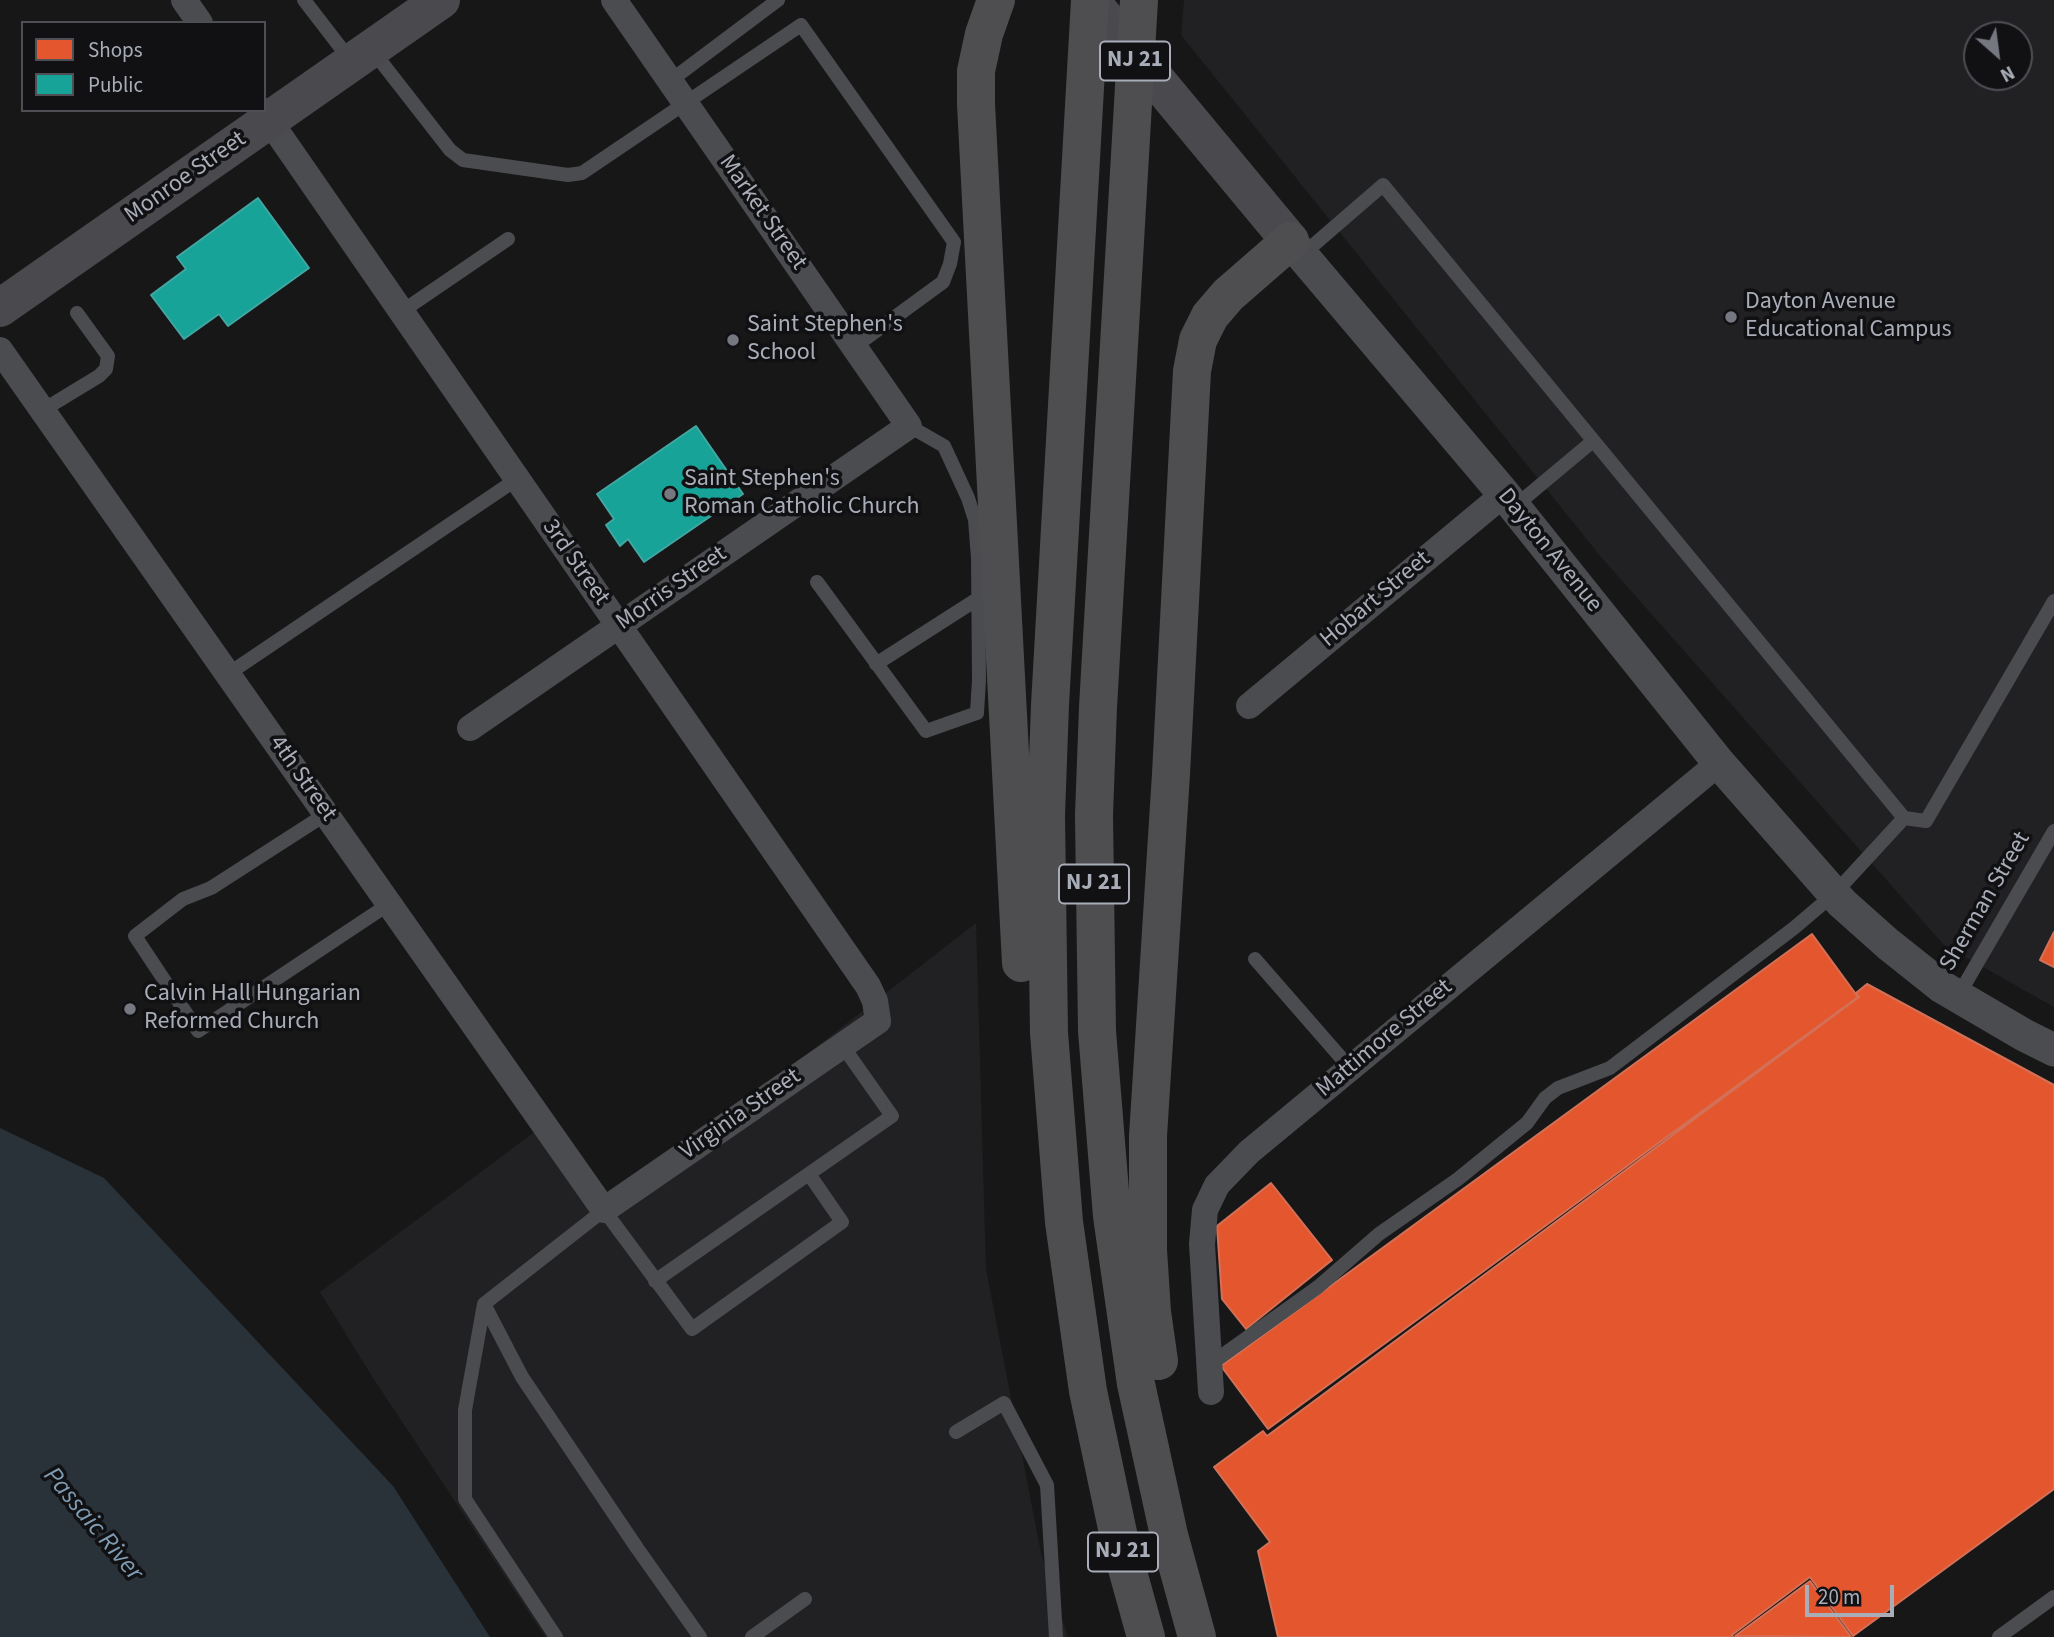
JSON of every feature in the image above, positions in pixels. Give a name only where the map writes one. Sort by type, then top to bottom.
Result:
[{"type":"highway","points":[[996,0],[976,71],[976,104],[1025,1039],[1044,1214],[1059,1302],[1077,1381],[1103,1467]]},
{"type":"highway","name":"NJ 21","points":[[1090,0],[1055,589],[1046,815],[1048,1033],[1064,1222],[1088,1391],[1103,1467],[1146,1637]]},
{"type":"highway","name":"NJ 21","points":[[1139,0],[1104,590],[1094,815],[1097,1031],[1112,1216],[1136,1384],[1169,1535],[1197,1637]]},
{"type":"highway","points":[[1219,1637],[1185,1498],[1152,1312],[1146,1190],[1150,1077],[1171,774],[1192,371],[1198,340],[1210,316],[1228,295],[1296,248]]},
{"type":"main road","name":"Monroe Street","points":[[0,308],[265,115],[362,55],[442,0]]},
{"type":"main road","name":"Dayton Avenue","points":[[1090,0],[1296,248]]},
{"type":"street","name":"Market Street","points":[[614,0],[909,426]]},
{"type":"street","name":"3rd Street","points":[[265,115],[868,986],[876,1001],[878,1021]]},
{"type":"street","name":"Dayton Avenue","points":[[1296,248],[1509,500],[1719,763],[1834,894],[1888,944],[1942,987],[2054,1050]]},
{"type":"street","name":"4th Street","points":[[0,349],[604,1210]]},
{"type":"street","name":"Morris Street","points":[[470,728],[909,426]]},
{"type":"street","name":"Hobart Street","points":[[1249,706],[1509,500]]},
{"type":"street","name":"Mattimore Street","points":[[1211,1392],[1202,1244],[1205,1210],[1217,1185],[1249,1152],[1719,763]]},
{"type":"street","name":"Virginia Street","points":[[604,1210],[878,1021]]},
{"type":"lane","points":[[307,1],[362,55],[450,150],[463,160],[568,176],[582,173],[778,0]]},
{"type":"lane","points":[[677,91],[801,24],[954,242],[943,282],[854,347]]},
{"type":"lane","points":[[1296,248],[1383,185],[1905,818],[1926,821],[2054,601]]},
{"type":"lane","points":[[401,312],[508,239]]},
{"type":"lane","points":[[43,410],[106,369],[108,356],[77,313]]},
{"type":"lane","points":[[817,582],[926,731],[977,713],[979,598],[975,520],[944,446],[909,426]]},
{"type":"lane","points":[[1509,500],[1593,441]]},
{"type":"lane","points":[[228,674],[517,479]]},
{"type":"lane","points":[[876,664],[979,598]]},
{"type":"lane","points":[[326,814],[211,888],[183,899],[135,936],[198,1031],[389,904]]},
{"type":"lane","points":[[1209,1365],[1318,1287],[1378,1234],[1458,1179],[1527,1123],[1545,1098],[1558,1088],[1610,1068],[1789,932],[1834,894],[1905,818]]},
{"type":"lane","name":"Sherman Street","points":[[1958,996],[2054,831]]},
{"type":"lane","points":[[1255,959],[1350,1068]]},
{"type":"lane","points":[[655,1281],[892,1116],[842,1045]]},
{"type":"lane","points":[[556,1637],[465,1499],[466,1410],[484,1304],[604,1210],[692,1328],[842,1222],[809,1174]]},
{"type":"lane","points":[[484,1304],[522,1377],[699,1637]]},
{"type":"lane","points":[[956,1432],[1004,1403],[1047,1485],[1056,1637]]},
{"type":"lane","points":[[1999,1637],[2054,1597]]},
{"type":"lane","points":[[752,1637],[805,1599]]},
{"type":"shaded area","name":"Dayton Avenue Educational Campus","points":[[1184,0],[2054,0],[2054,1007],[1944,945],[1601,557],[1181,35]]},
{"type":"shaded area","points":[[976,923],[986,1269],[1041,1553],[1068,1637],[545,1637],[373,1378],[320,1292],[541,1127],[601,1214]]},
{"type":"water","name":"Passaic River","points":[[0,1128],[104,1178],[393,1486],[490,1637],[0,1637]]},
{"type":"building: Shops","points":[[2054,932],[2054,967],[2040,960]]},
{"type":"building: Shops","points":[[1812,934],[1858,997],[1268,1429],[1221,1366]]},
{"type":"building: Shops","points":[[1867,984],[2054,1085],[2054,1489],[1853,1636],[1810,1577],[1732,1635],[1733,1637],[1278,1637],[1258,1551],[1270,1542],[1214,1467],[1263,1431],[1267,1436],[1859,997],[1856,993]]},
{"type":"building: Shops","points":[[1271,1183],[1332,1260],[1246,1329],[1222,1299],[1217,1226]]},
{"type":"building: Shops","points":[[1810,1581],[1851,1637],[1735,1636]]},
{"type":"building: Public","points":[[258,198],[309,268],[228,326],[219,314],[184,339],[151,295],[186,269],[177,257]]},
{"type":"building: Public","name":"Saint Stephen's Roman Catholic Church","points":[[696,426],[743,494],[644,562],[628,539],[620,546],[606,525],[614,519],[597,494]]},
{"type":"place","name":"Dayton Avenue Educational Campus","points":[[1731,317]]},
{"type":"place","name":"Saint Stephen's School","points":[[733,340]]},
{"type":"place","name":"Saint Stephen's Roman Catholic Church","points":[[670,494]]},
{"type":"place","name":"Calvin Hall Hungarian Reformed Church","points":[[130,1009]]}]
